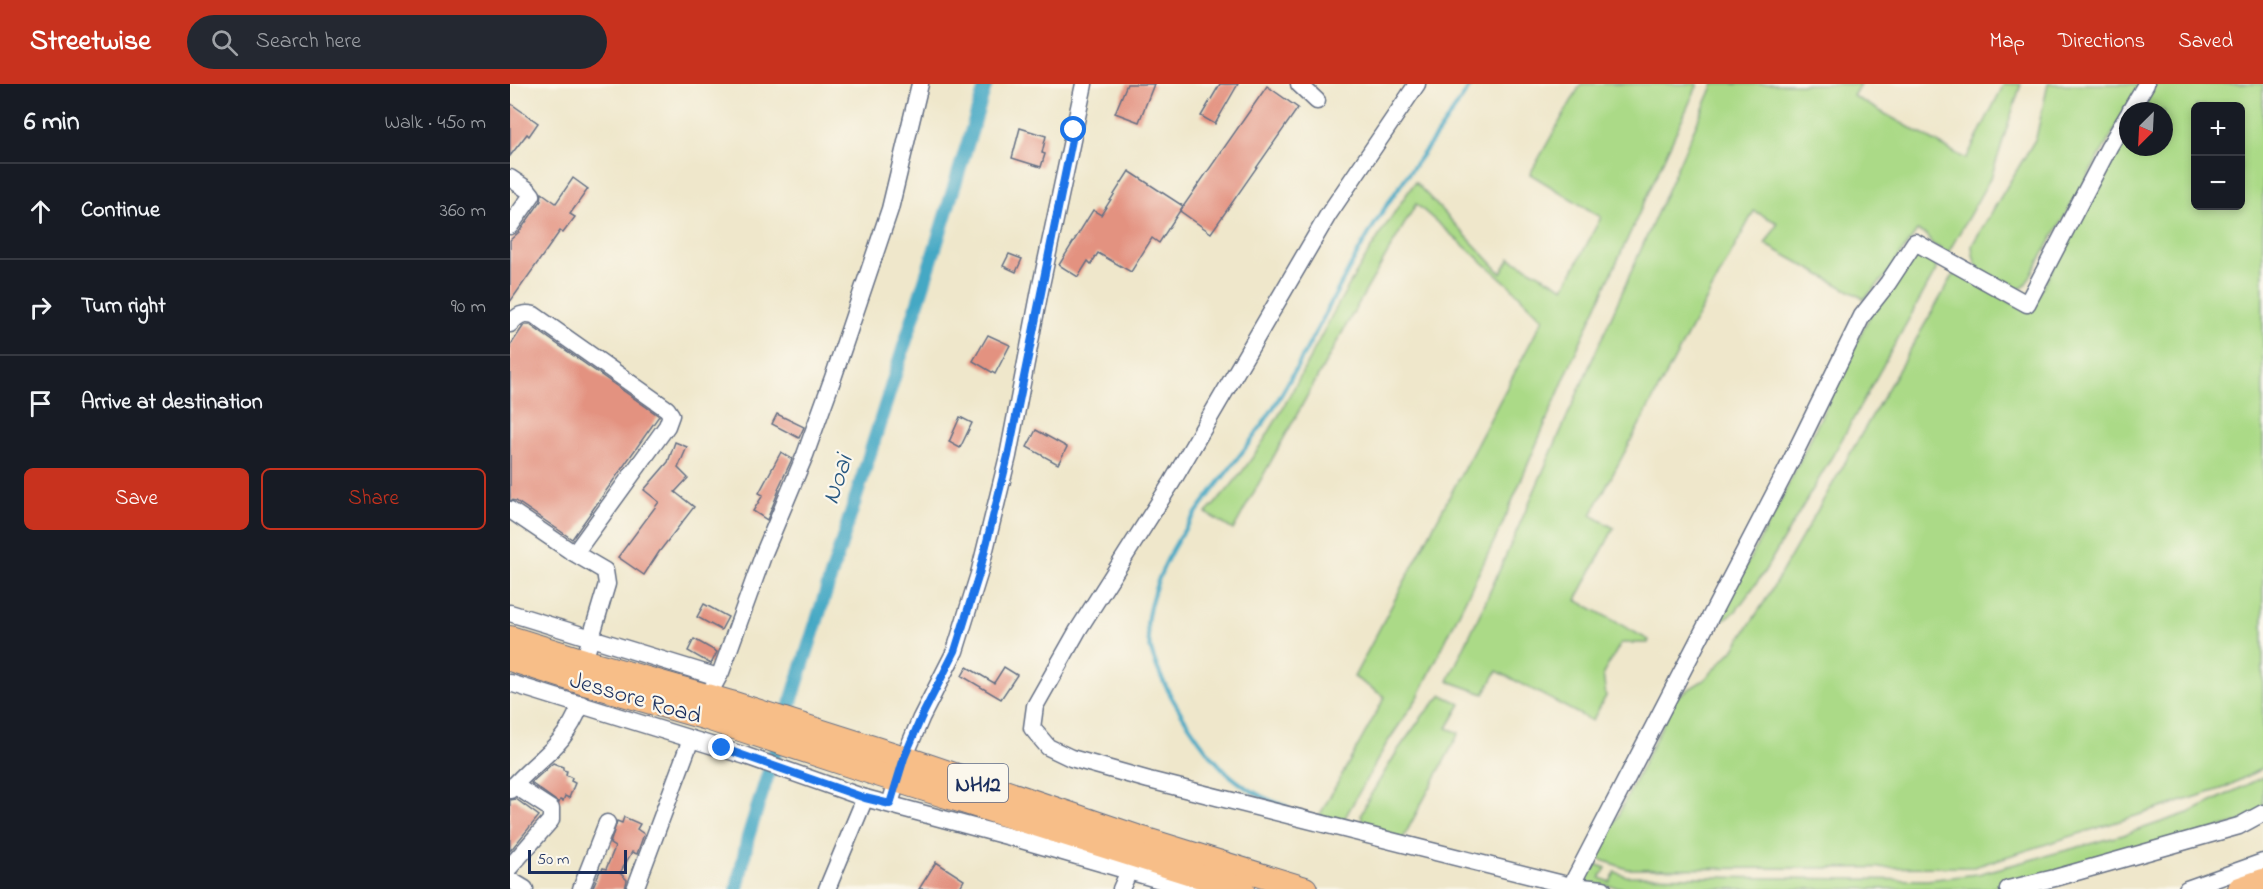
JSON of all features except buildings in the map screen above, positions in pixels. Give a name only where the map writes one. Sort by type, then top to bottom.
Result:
[{"type":"highway","name":"NH12","points":[[510,638],[705,701],[731,703],[811,741]]},
{"type":"highway","name":"Jessore Road","points":[[510,659],[585,683],[705,701],[811,741],[901,769],[1136,856],[1242,889]]},
{"type":"highway","name":"NH12","points":[[1136,856],[1305,889]]},
{"type":"highway","points":[[2240,889],[2263,881]]},
{"type":"street","points":[[635,889],[689,738],[743,616],[764,553],[806,455],[890,209],[920,84]]},
{"type":"street","points":[[890,804],[921,718],[955,651],[979,574],[1008,456],[1040,290],[1084,84]]},
{"type":"street","points":[[1299,84],[1317,101]]},
{"type":"street","points":[[1417,84],[1328,215],[1231,386],[1078,630],[1035,706],[1032,728],[1048,747],[1071,758],[1149,780],[1571,886],[1603,889]]},
{"type":"street","points":[[2135,102],[2146,84]]},
{"type":"street","points":[[1571,886],[1786,471],[1862,315],[1888,283],[1916,242],[2028,304],[2119,130]]},
{"type":"street","points":[[510,178],[532,195],[510,226]]},
{"type":"street","points":[[510,324],[524,313],[534,315],[671,415],[667,426],[575,553]]},
{"type":"street","points":[[510,510],[605,571],[608,577],[584,662]]},
{"type":"street","points":[[510,613],[590,637],[705,701]]},
{"type":"street","points":[[510,683],[722,748],[865,798],[1018,838],[1136,856],[1191,889]]},
{"type":"street","points":[[510,867],[551,820],[552,815],[552,809],[512,788],[562,739],[575,721],[581,704]]},
{"type":"street","points":[[641,889],[683,789],[689,738]]},
{"type":"street","points":[[827,889],[865,798]]},
{"type":"street","points":[[2008,889],[2239,826],[2263,813]]},
{"type":"street","points":[[580,889],[607,823]]},
{"type":"street","points":[[1121,889],[1136,856]]},
{"type":"street","points":[[2187,889],[2263,862]]},
{"type":"street","points":[[510,880],[525,889]]},
{"type":"green space","points":[[1581,84],[1698,84],[1574,356],[1502,525],[1418,697],[1387,743],[1343,821],[1317,820],[1385,697],[1354,677],[1543,319],[1510,286],[1416,204],[1233,530],[1206,513],[1227,491],[1262,443],[1354,277],[1415,182],[1501,273],[1510,258],[1564,288],[1601,217],[1530,174]]},
{"type":"green space","points":[[1714,84],[1860,84],[1853,96],[1966,159],[2004,84],[2021,84],[1992,175],[1948,253],[1932,244],[1927,235],[1917,231],[1884,278],[1864,299],[1765,244],[1778,223],[1754,211],[1591,515],[1614,528],[1576,600],[1649,640],[1648,643],[1621,643],[1603,674],[1606,696],[1592,721],[1497,671],[1484,694],[1448,681],[1484,605]]},
{"type":"green space","points":[[2048,84],[2141,84],[2131,102],[2119,102],[2119,122],[2024,287],[2012,291],[1979,269],[1975,263],[1972,245],[2036,138]]},
{"type":"green space","points":[[2154,84],[2263,84],[2263,768],[2224,788],[1974,867],[1627,869],[1597,858],[1676,697],[1704,680],[1733,650],[1765,601],[1955,272],[2029,312],[2119,147],[2119,156],[2173,156],[2173,102],[2144,102]]},
{"type":"green space","points":[[1923,253],[1935,261],[1936,270],[1836,450],[1763,574],[1736,611],[1723,620],[1716,621],[1777,508],[1873,309],[1913,256]]},
{"type":"green space","points":[[1442,695],[1461,704],[1447,728],[1459,733],[1401,842],[1370,831],[1363,823],[1361,815],[1367,801],[1398,750],[1424,714]]},
{"type":"green space","points":[[2263,777],[2263,809],[2238,823],[1988,889],[1634,889],[1585,883],[1583,877],[1592,863],[1606,868],[1600,878],[1610,882],[1615,872],[1626,876],[1927,880],[1978,874],[2123,835],[2191,812]]},
{"type":"waterway","name":"Noai","points":[[737,889],[748,837],[986,84]]},
{"type":"waterway","points":[[1287,807],[1239,782],[1225,771],[1199,740],[1185,720],[1161,676],[1152,654],[1148,634],[1148,616],[1156,587],[1181,535],[1268,416],[1376,222],[1471,84]]},
{"type":"route","points":[[722,748],[865,798],[890,804],[904,758],[921,718],[955,651],[979,574],[1008,456],[1074,130]]}]
